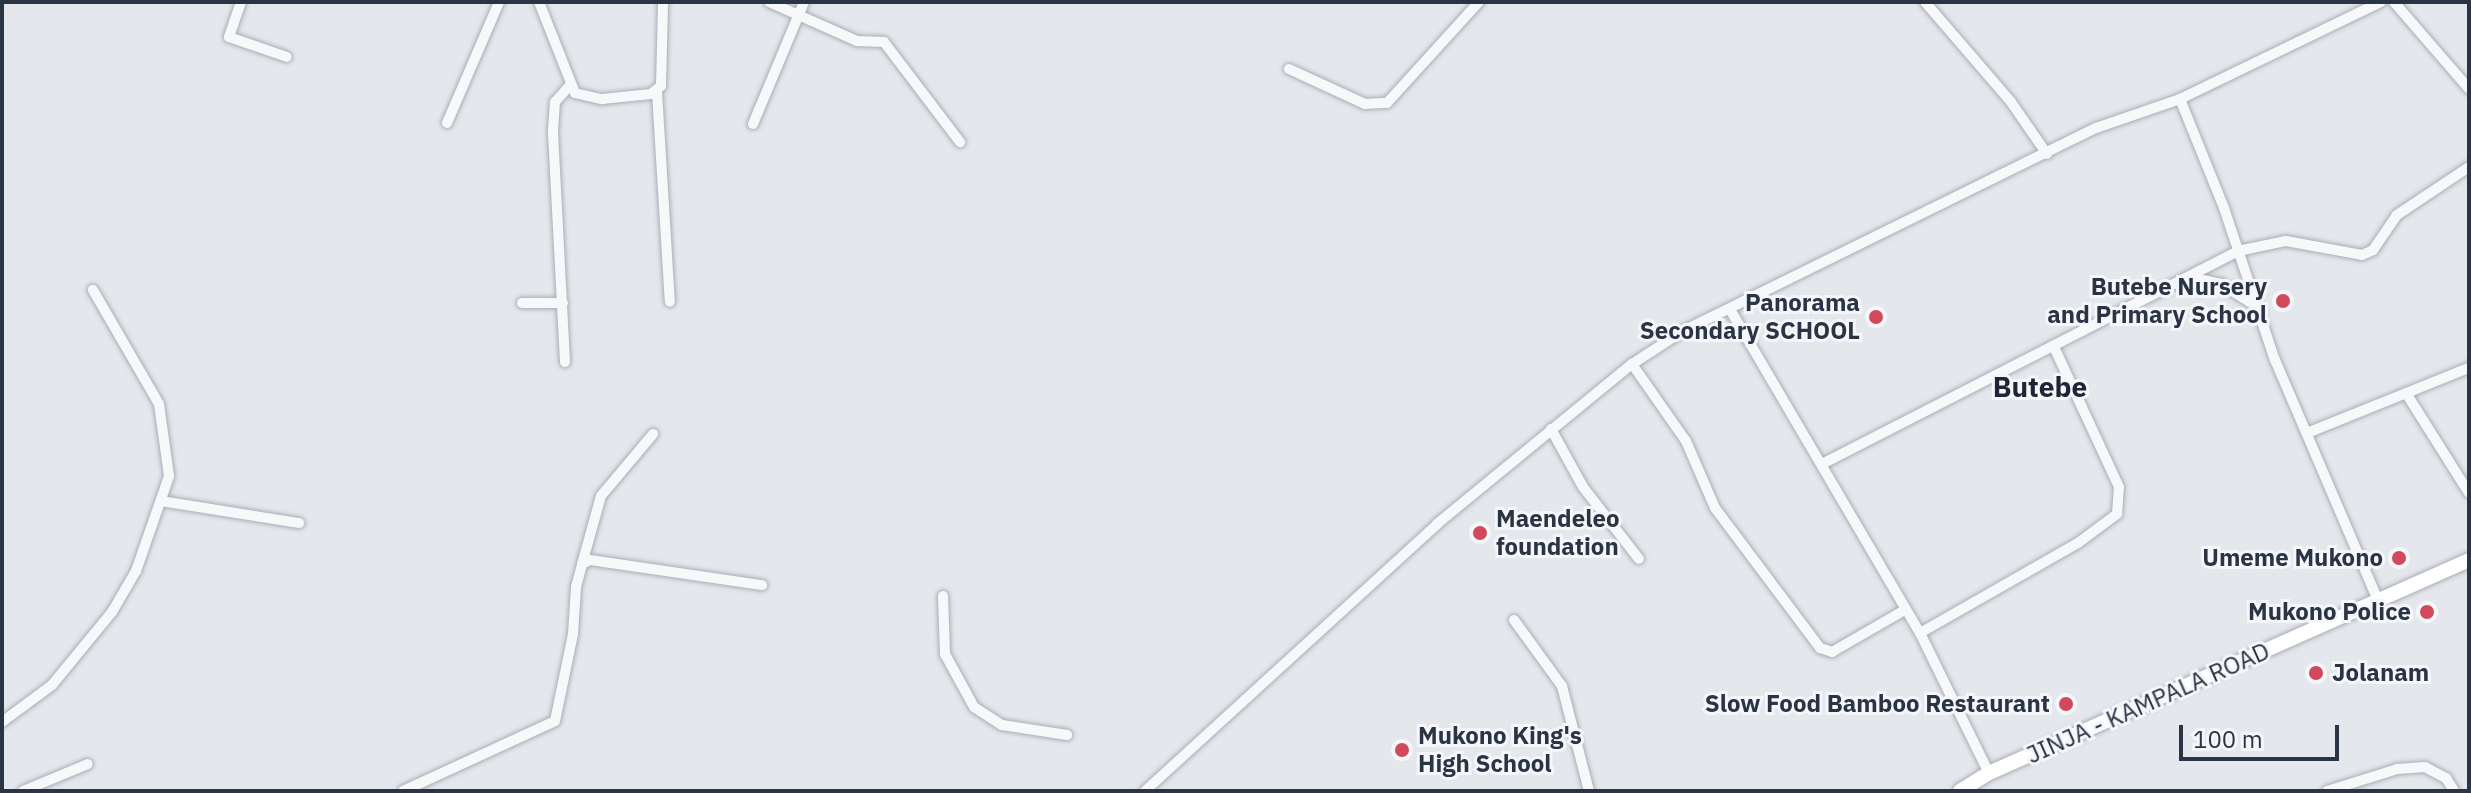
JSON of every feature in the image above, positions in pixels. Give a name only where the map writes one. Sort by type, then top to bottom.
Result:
[{"type":"highway","name":"JINJA - KAMPALA ROAD","points":[[1960,791],[1989,773],[2469,560]]},
{"type":"street","points":[[241,2],[229,37],[287,57]]},
{"type":"street","points":[[447,123],[499,2]]},
{"type":"street","points":[[539,2],[575,93],[602,99],[657,92]]},
{"type":"street","points":[[663,2],[663,60],[657,92],[670,302]]},
{"type":"street","points":[[769,2],[857,41],[884,42],[960,142]]},
{"type":"street","points":[[753,124],[804,2]]},
{"type":"street","points":[[1289,69],[1365,104],[1387,103],[1479,2]]},
{"type":"street","points":[[1925,2],[2011,102],[2047,154]]},
{"type":"street","points":[[1145,791],[1437,524],[1632,364],[1683,331],[1731,311],[2096,128],[2180,99],[2381,2]]},
{"type":"street","points":[[2394,2],[2469,89]]},
{"type":"street","points":[[565,362],[553,130],[555,102],[571,84]]},
{"type":"street","points":[[2180,99],[2238,251],[2254,305],[2307,433],[2327,491],[2378,600]]},
{"type":"street","points":[[1822,464],[2055,349],[2238,251],[2286,241],[2362,255],[2373,250],[2397,215],[2469,167]]},
{"type":"street","points":[[2189,277],[2221,284],[2254,305]]},
{"type":"street","points":[[2,722],[52,685],[112,612],[136,571],[169,476],[159,404],[93,290]]},
{"type":"street","points":[[522,303],[563,303]]},
{"type":"street","points":[[1731,311],[1822,464],[1903,611],[1920,633],[1989,773]]},
{"type":"street","points":[[1920,633],[2078,543],[2117,514],[2119,487],[2055,349]]},
{"type":"street","points":[[1632,364],[1686,441],[1715,508],[1820,648],[1832,652],[1903,611]]},
{"type":"street","points":[[2307,433],[2469,368]]},
{"type":"street","points":[[2406,393],[2469,493]]},
{"type":"street","points":[[1551,429],[1583,487],[1639,559]]},
{"type":"street","points":[[403,791],[555,721],[582,564],[601,496],[653,434]]},
{"type":"street","points":[[161,501],[299,523]]},
{"type":"street","points":[[582,564],[614,560],[762,585]]},
{"type":"street","points":[[943,596],[945,654],[974,707],[1002,725],[1067,735]]},
{"type":"street","points":[[1514,620],[1562,686],[1589,791]]},
{"type":"street","points":[[23,791],[88,764]]},
{"type":"street","points":[[2327,791],[2397,769],[2425,767],[2446,778],[2454,791]]},
{"type":"place","name":"Butebe Nursery and Primary School","points":[[2283,301]]},
{"type":"place","name":"Panorama Secondary SCHOOL","points":[[1876,317]]},
{"type":"place","name":"Maendeleo foundation","points":[[1480,533]]},
{"type":"place","name":"Umeme Mukono","points":[[2399,558]]},
{"type":"place","name":"Mukono Police","points":[[2427,612]]},
{"type":"place","name":"Jolanam","points":[[2316,673]]},
{"type":"place","name":"Slow Food Bamboo Restaurant","points":[[2066,704]]},
{"type":"place","name":"Mukono King's High School","points":[[1402,750]]},
{"type":"district","name":"Butebe","points":[[2040,387]]}]
